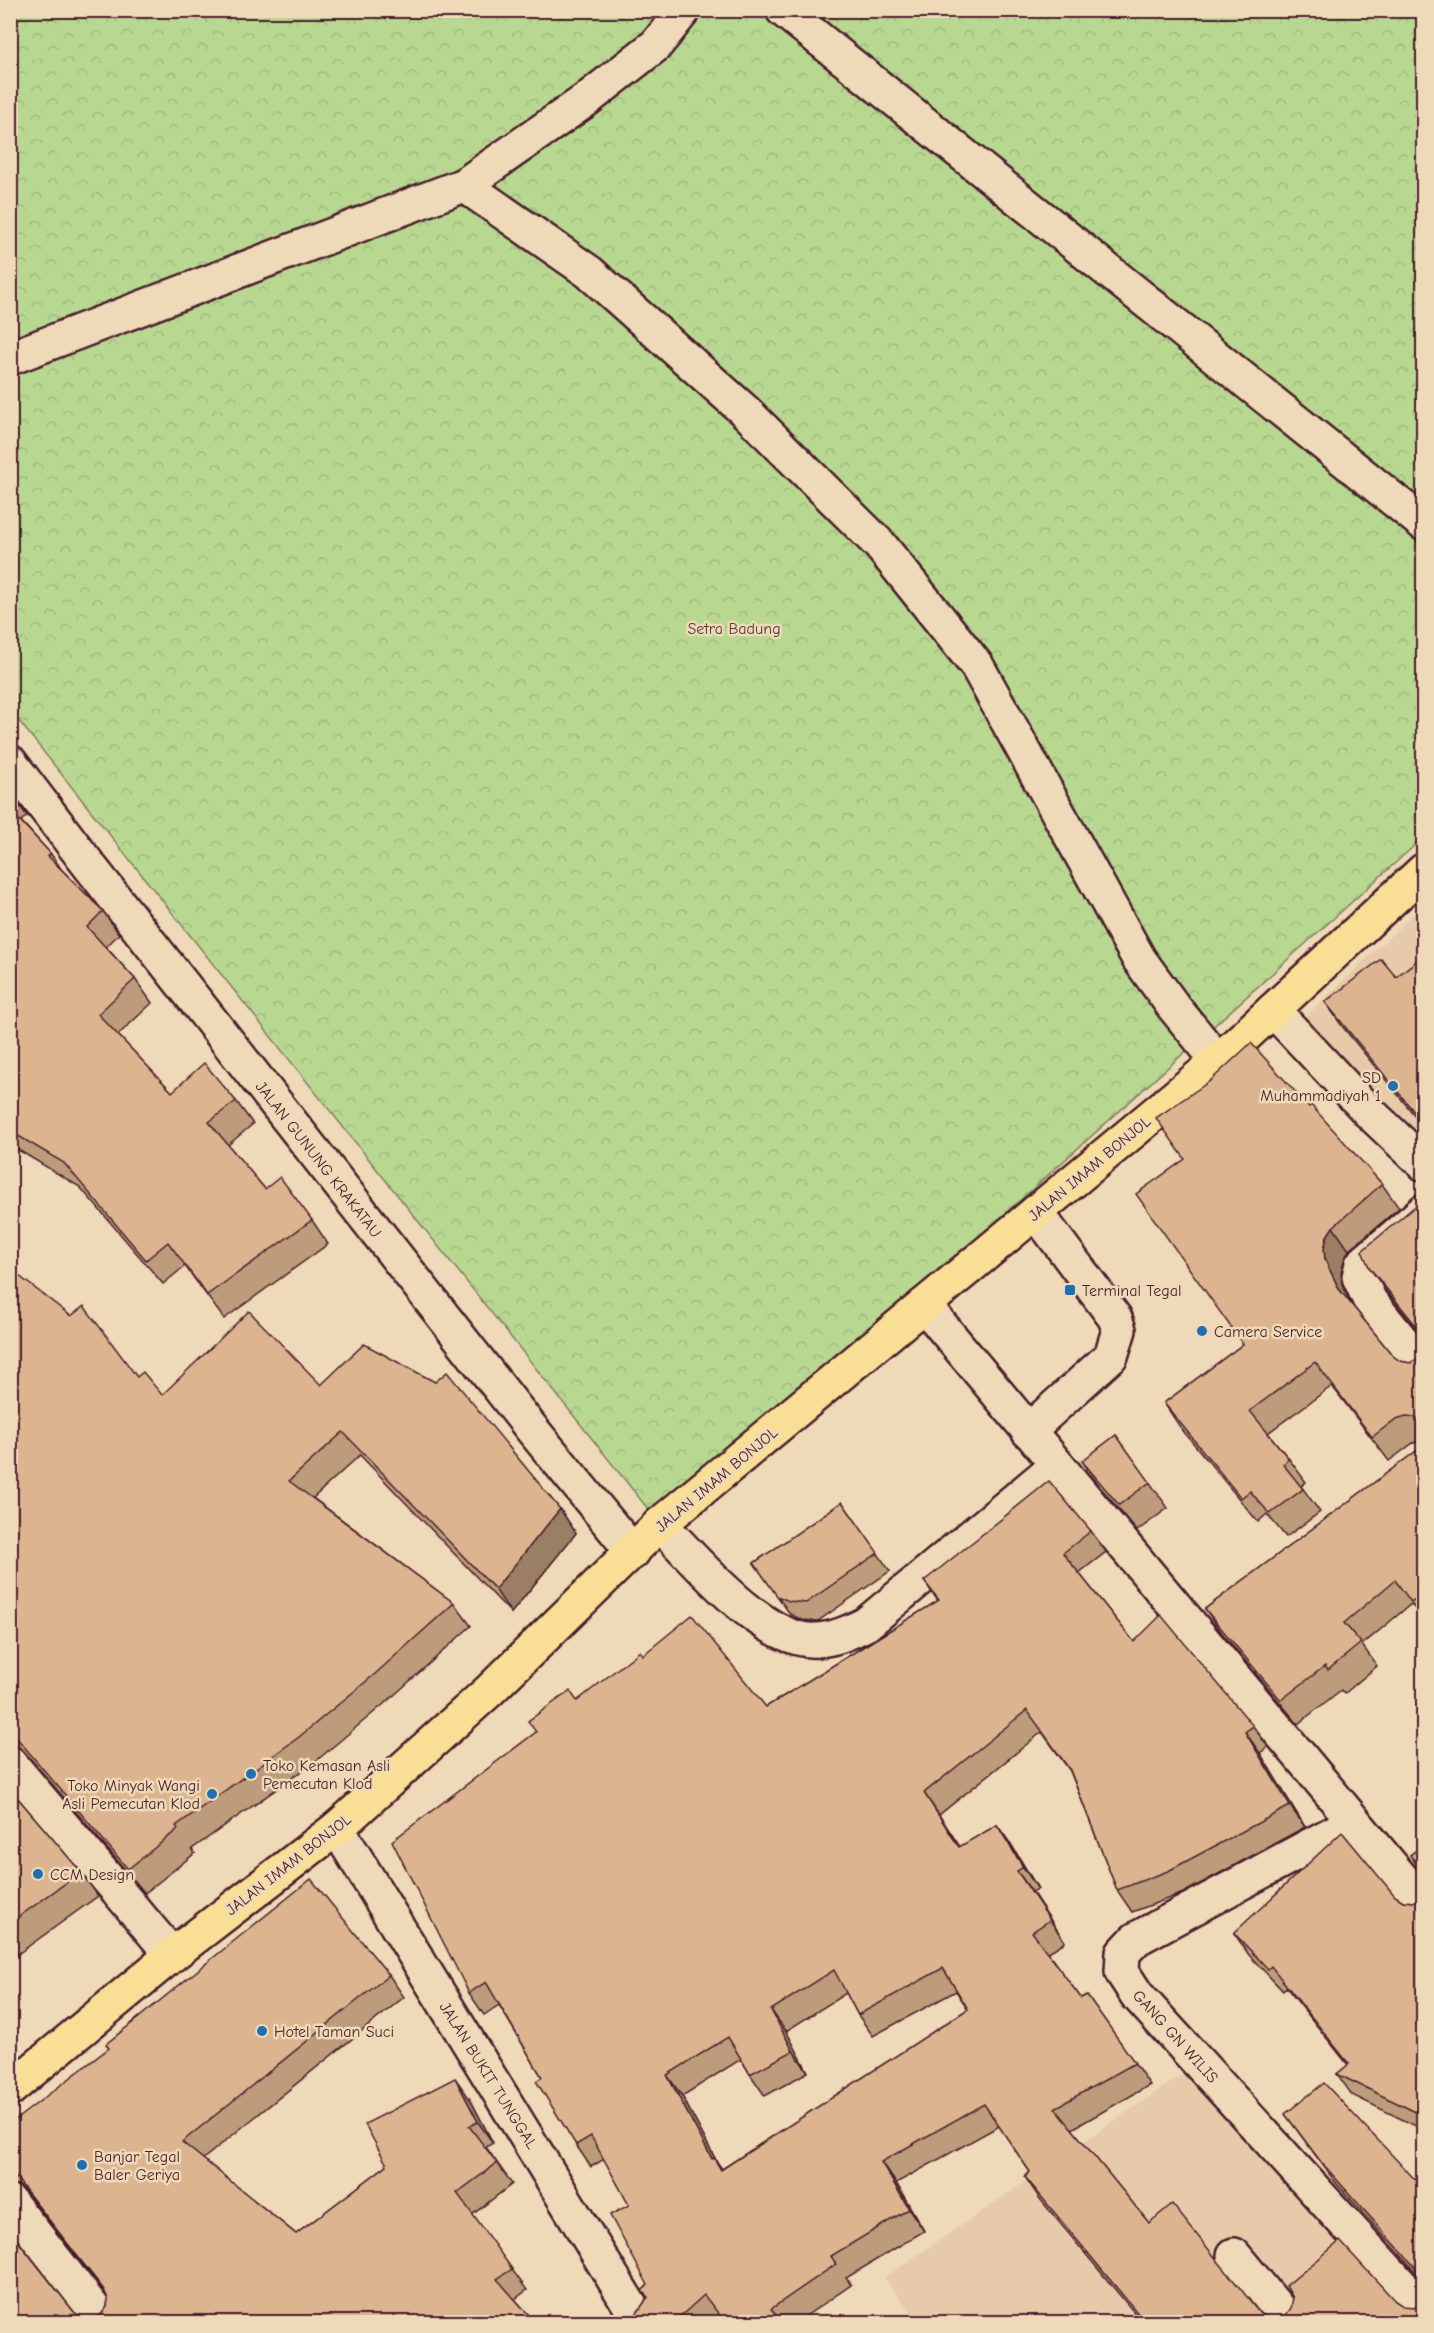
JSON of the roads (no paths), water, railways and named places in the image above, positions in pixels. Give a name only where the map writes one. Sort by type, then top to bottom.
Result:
[{"type":"highway","name":"JALAN IMAM BONJOL","points":[[10,2089],[172,1955],[337,1828],[489,1691],[660,1524],[1218,1061],[1424,870]]},
{"type":"street","points":[[10,358],[464,185],[586,100],[656,45],[684,10]]},
{"type":"street","points":[[783,10],[1424,524]]},
{"type":"street","points":[[464,185],[589,272],[746,412],[880,545],[977,666],[1139,959],[1173,1006],[1218,1061]]},
{"type":"street","name":"JALAN GUNUNG KRAKATAU","points":[[10,762],[524,1418],[633,1552]]},
{"type":"street","points":[[1273,1010],[1369,1112],[1424,1164]]},
{"type":"street","points":[[1424,1211],[1362,1264],[1359,1277],[1370,1301],[1424,1368]]},
{"type":"street","points":[[1028,1431],[1111,1356],[1119,1330],[1115,1318],[1036,1212]]},
{"type":"street","points":[[924,1305],[1424,1905]]},
{"type":"street","points":[[660,1524],[742,1606],[781,1633],[815,1641],[845,1635],[866,1624],[1057,1465]]},
{"type":"street","points":[[1194,1630],[1222,1608]]},
{"type":"street","points":[[10,1763],[172,1955]]},
{"type":"street","name":"GANG GN WILIS","points":[[1354,1822],[1136,1939],[1123,1953],[1122,1972],[1137,1995],[1424,2310]]},
{"type":"street","name":"JALAN BUKIT TUNGGAL","points":[[337,1828],[640,2322]]},
{"type":"street","points":[[10,2202],[104,2322]]},
{"type":"street","points":[[1234,2255],[1289,2322]]},
{"type":"place","name":"SD Muhammadiyah 1","points":[[1393,1086]]},
{"type":"place","name":"Terminal Tegal","points":[[1070,1290]]},
{"type":"place","name":"Camera Service","points":[[1202,1331]]},
{"type":"place","name":"Toko Kemasan Asli Pemecutan Klod","points":[[251,1774]]},
{"type":"place","name":"Toko Minyak Wangi Asli Pemecutan Klod","points":[[212,1794]]},
{"type":"place","name":"CCM Design","points":[[38,1874]]},
{"type":"place","name":"Hotel Taman Suci","points":[[262,2031]]},
{"type":"place","name":"Banjar Tegal Baler Geriya","points":[[82,2165]]},
{"type":"park label","name":"Setra Badung","points":[[734,628]]}]
